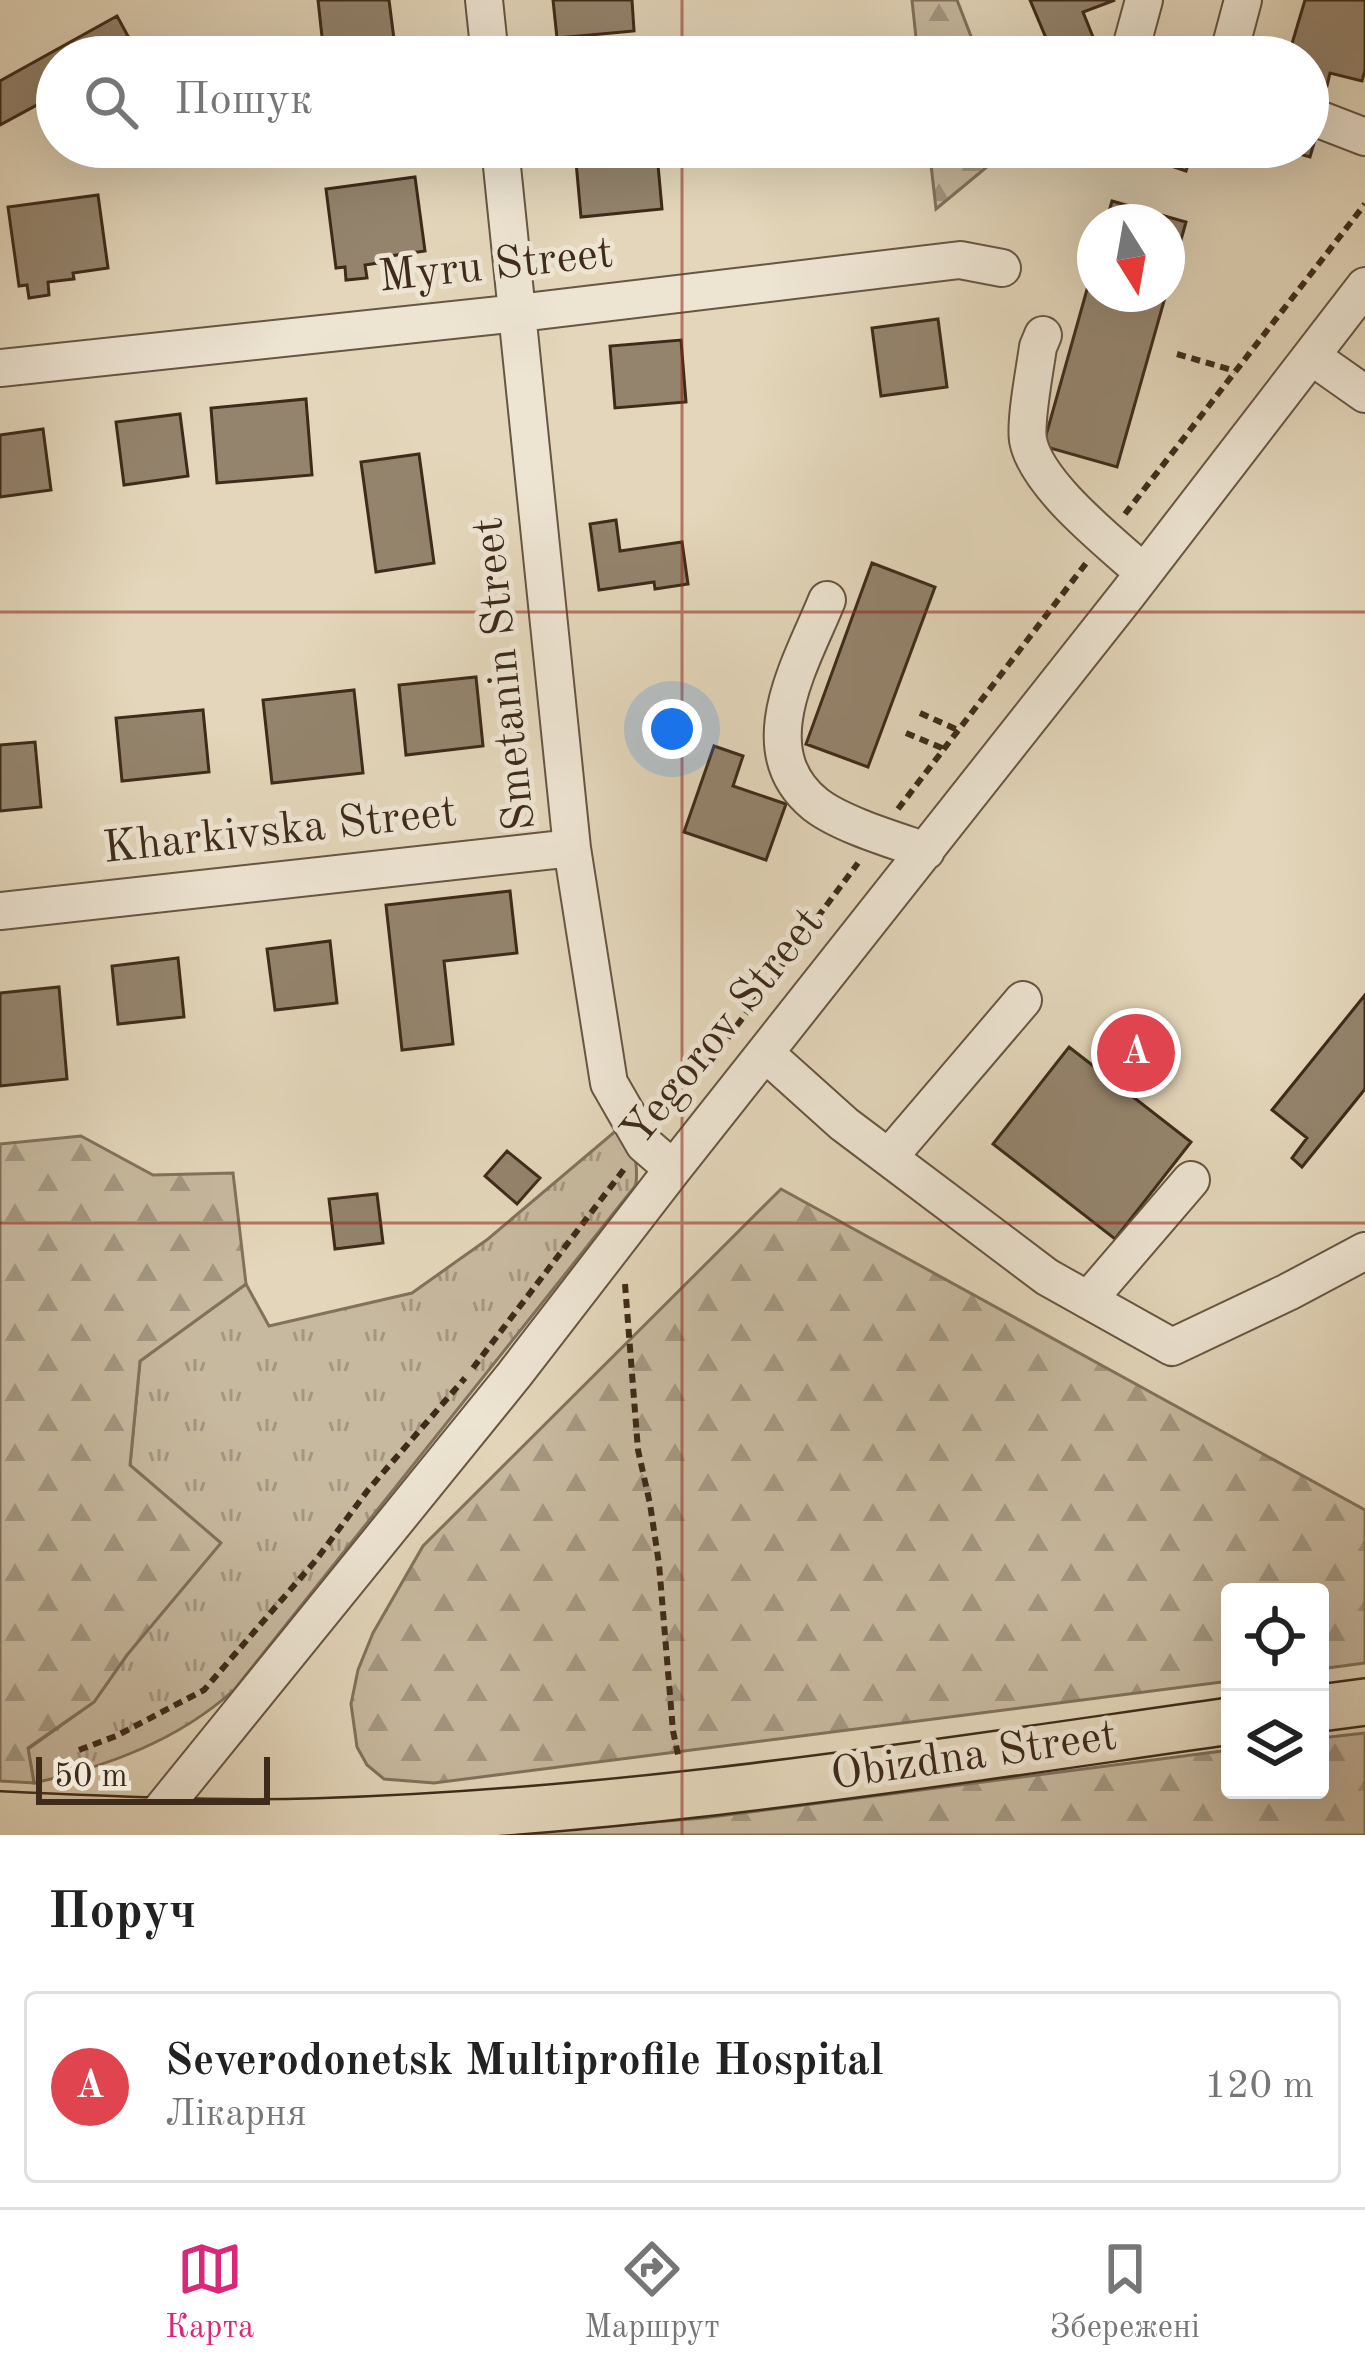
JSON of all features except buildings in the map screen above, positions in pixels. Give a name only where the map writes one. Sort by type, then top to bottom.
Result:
[{"type":"main road","points":[[1329,1707],[1365,1702]]},
{"type":"main road","name":"Obizdna Street","points":[[0,1815],[146,1829],[490,1812],[808,1781],[1221,1722]]},
{"type":"street","points":[[484,0],[488,36]]},
{"type":"street","points":[[1134,36],[1144,0]]},
{"type":"street","points":[[1233,36],[1243,0]]},
{"type":"street","points":[[1329,123],[1365,137]]},
{"type":"street","name":"Smetanin Street","points":[[502,168],[572,848],[609,1083],[644,1144],[673,1169]]},
{"type":"street","name":"Myru Street","points":[[0,368],[960,260],[1002,268]]},
{"type":"street","name":"Yegorov Street","points":[[146,1829],[514,1375],[1365,286]]},
{"type":"street","points":[[1043,335],[1028,441],[1048,481],[1144,573]]},
{"type":"street","points":[[1311,356],[1365,394]]},
{"type":"street","points":[[827,600],[784,707],[782,753],[795,781],[816,805],[926,851]]},
{"type":"street","name":"Kharkivska Street","points":[[0,911],[572,848]]},
{"type":"street","points":[[889,1157],[1023,1000]]},
{"type":"street","points":[[766,1054],[844,1124],[1047,1277],[1172,1347],[1365,1251]]},
{"type":"street","points":[[1088,1300],[1191,1180]]},
{"type":"path","points":[[80,1750],[204,1690],[316,1561],[679,1103],[944,748],[1365,204]]},
{"type":"path","points":[[1177,354],[1234,371]]},
{"type":"path","points":[[920,713],[958,730]]},
{"type":"path","points":[[907,733],[944,748]]},
{"type":"path","points":[[624,1232],[638,1450],[659,1564],[673,1731],[687,1794]]},
{"type":"green space","points":[[912,0],[957,0],[971,36],[916,36]]},
{"type":"green space","points":[[931,168],[986,168],[936,209]]},
{"type":"green space","points":[[618,1129],[634,1154],[636,1185],[234,1690],[189,1724],[140,1749],[34,1783],[28,1749],[94,1702],[127,1655],[130,1465],[140,1361],[246,1284],[269,1326],[412,1293],[488,1239]]},
{"type":"green space","points":[[81,1136],[153,1175],[233,1173],[246,1284],[140,1361],[130,1465],[221,1543],[94,1702],[28,1748],[34,1783],[0,1781],[0,1144]]},
{"type":"green space","points":[[781,1189],[1365,1510],[1365,1663],[1329,1668],[1329,1583],[1221,1583],[1221,1682],[434,1783],[384,1779],[367,1765],[357,1747],[351,1704],[373,1633],[423,1546]]},
{"type":"green space","points":[[1365,1733],[1365,1835],[491,1835],[704,1818],[1221,1751],[1221,1799],[1329,1799],[1329,1737]]},
{"type":"place","name":"Severodonetsk Multiprofile Hospital","points":[[1136,1053]]}]
